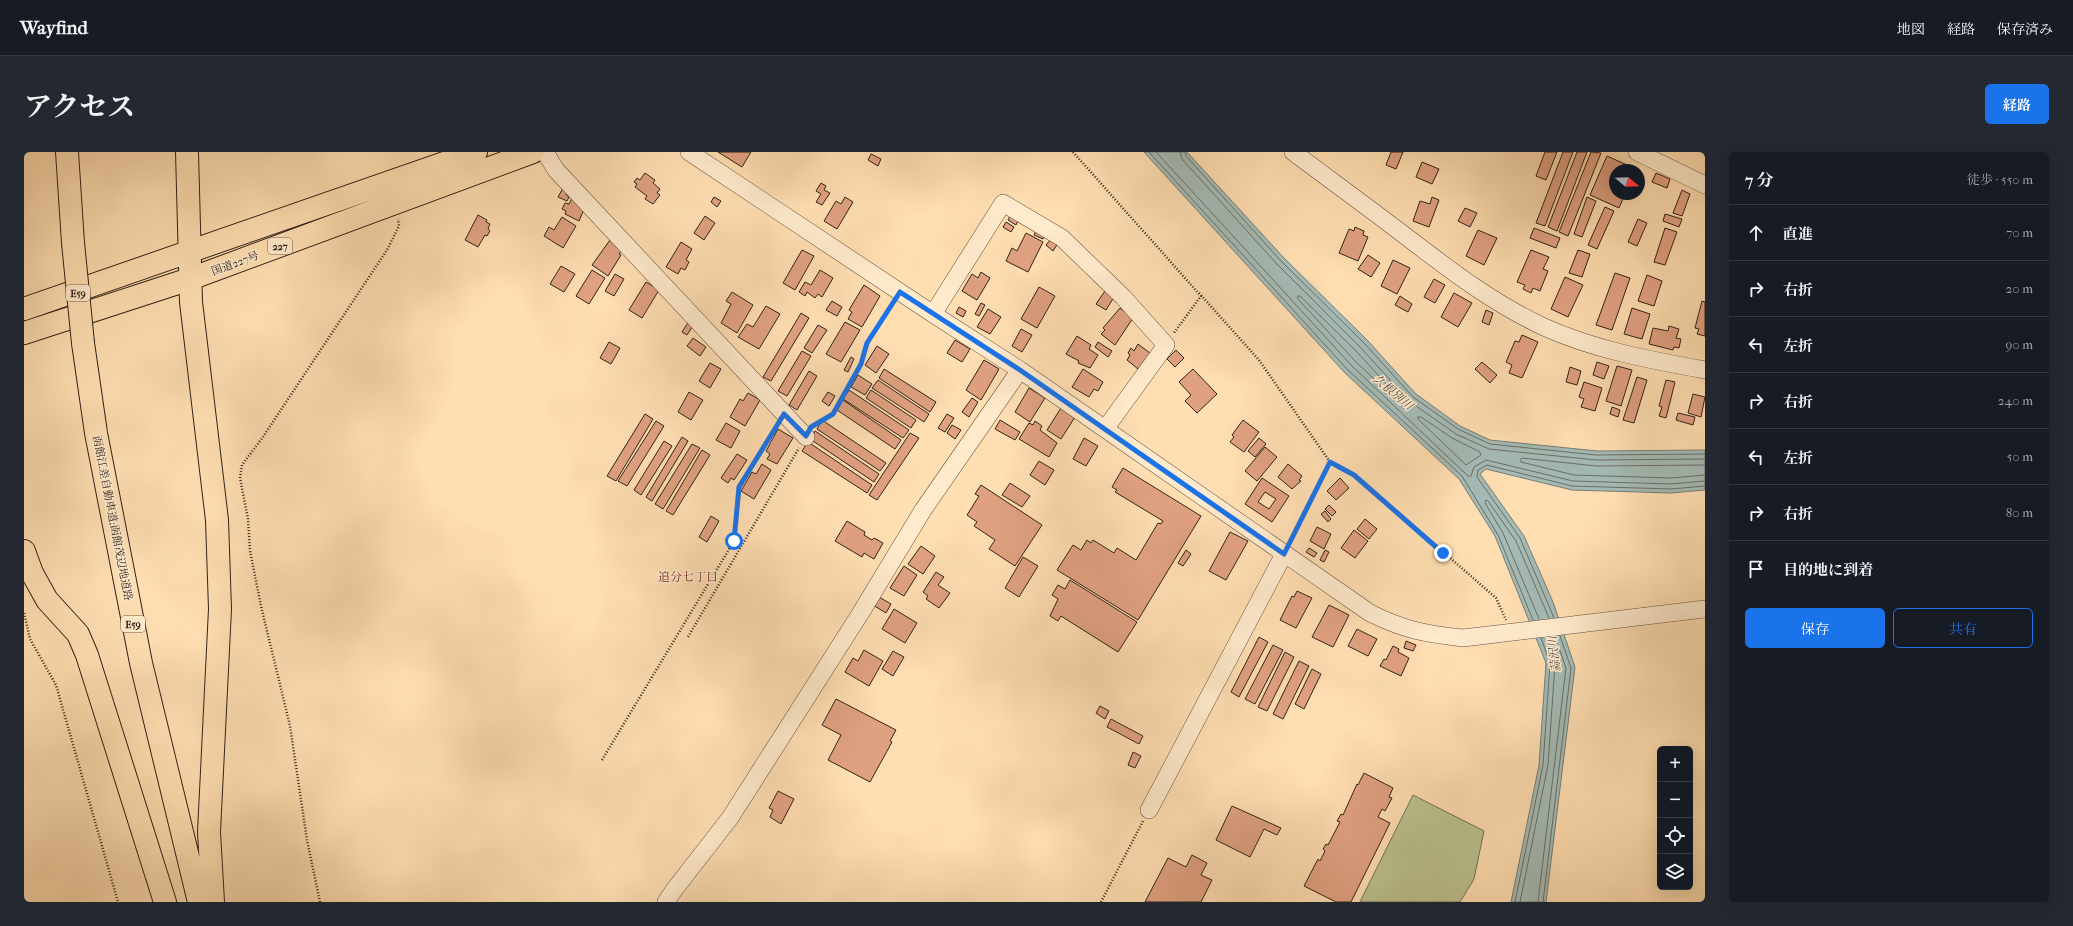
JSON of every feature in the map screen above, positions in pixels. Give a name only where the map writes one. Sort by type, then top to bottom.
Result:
[{"type":"highway","name":"函館江差自動車道;函館茂辺地道路","points":[[67,152],[72,243],[83,343],[98,440],[141,663],[199,902]]},
{"type":"highway","points":[[187,152],[190,279],[217,520],[220,609],[209,832],[213,902]]},
{"type":"highway","name":"227","points":[[24,309],[189,253],[476,152]]},
{"type":"highway","name":"国道227号","points":[[24,333],[190,279],[533,152]]},
{"type":"highway","points":[[24,551],[32,573],[47,600],[78,634],[87,655],[166,902]]},
{"type":"street","points":[[545,152],[556,170],[806,436]]},
{"type":"street","points":[[689,152],[1020,370],[1370,613],[1395,626],[1428,634],[1463,638],[1582,622],[1705,609]]},
{"type":"street","points":[[1293,152],[1480,292],[1521,315],[1545,327],[1597,346],[1640,358],[1705,370]]},
{"type":"street","points":[[1637,152],[1705,185]]},
{"type":"street","points":[[933,314],[1004,203],[1062,238],[1123,297],[1166,345],[1105,429]]},
{"type":"street","points":[[666,902],[730,818],[860,614],[923,510],[1020,370]]},
{"type":"street","points":[[1149,810],[1284,554]]},
{"type":"path","points":[[1073,152],[1259,360],[1330,462],[1354,475],[1496,598],[1517,631]]},
{"type":"path","points":[[320,902],[307,840],[290,726],[261,606],[250,551],[248,519],[240,478],[242,465],[263,437],[387,250],[399,226],[396,203]]},
{"type":"path","points":[[688,637],[811,427],[833,414],[861,364],[867,343],[900,292]]},
{"type":"path","points":[[1166,345],[1201,296],[1199,293]]},
{"type":"path","points":[[602,760],[734,541],[739,487],[784,414]]},
{"type":"path","points":[[1284,554],[1330,462]]},
{"type":"path","points":[[24,613],[30,639],[56,685],[118,902]]},
{"type":"path","points":[[1101,902],[1149,810]]},
{"type":"green space","points":[[1413,795],[1484,831],[1474,879],[1460,902],[1360,902]]},
{"type":"water","points":[[1144,152],[1187,152],[1283,257],[1368,341],[1416,394],[1460,426],[1490,440],[1597,451],[1705,450],[1705,490],[1671,493],[1572,490],[1486,469],[1480,474],[1524,536],[1553,602],[1575,667],[1546,902],[1511,902],[1539,765],[1546,663],[1495,536],[1459,479],[1344,372]]},
{"type":"building","points":[[718,152],[751,152],[742,167]]},
{"type":"building","points":[[1391,152],[1403,152],[1396,169],[1386,165]]},
{"type":"building","points":[[1545,152],[1557,152],[1546,180],[1536,176]]},
{"type":"building","points":[[1563,152],[1573,152],[1545,226],[1536,223]]},
{"type":"building","points":[[1577,152],[1587,152],[1557,231],[1548,227]]},
{"type":"building","points":[[1591,152],[1601,153],[1568,236],[1559,232]]},
{"type":"building","points":[[871,154],[881,159],[878,166],[868,160]]},
{"type":"building","points":[[1607,156],[1625,164],[1609,164],[1609,200],[1622,200],[1619,208],[1590,195]]},
{"type":"building","points":[[1422,162],[1439,169],[1432,184],[1416,177]]},
{"type":"building","points":[[645,173],[655,180],[653,183],[660,189],[657,193],[660,195],[653,204],[645,199],[647,196],[635,187],[637,184],[634,182],[637,178],[640,180]]},
{"type":"building","points":[[1656,173],[1670,179],[1667,188],[1652,182]]},
{"type":"building","points":[[821,183],[826,186],[824,190],[830,193],[822,205],[816,202],[821,194],[816,191]]},
{"type":"building","points":[[563,188],[568,190],[566,195],[569,197],[567,201],[558,197]]},
{"type":"building","points":[[1682,190],[1690,194],[1682,216],[1673,213]]},
{"type":"building","points":[[573,196],[585,207],[579,221],[565,214],[566,211],[562,209],[565,203],[569,204]]},
{"type":"building","points":[[714,197],[721,201],[717,207],[711,202]]},
{"type":"building","points":[[845,197],[853,202],[837,229],[824,221],[836,201],[841,204]]},
{"type":"building","points":[[1432,197],[1439,200],[1429,227],[1413,221],[1420,201],[1430,204]]},
{"type":"building","points":[[1587,197],[1596,201],[1582,237],[1574,234]]},
{"type":"building","points":[[1605,207],[1614,211],[1597,249],[1588,245]]},
{"type":"building","points":[[1465,208],[1477,213],[1470,227],[1458,221]]},
{"type":"building","points":[[1665,214],[1682,219],[1679,227],[1663,221]]},
{"type":"building","points":[[478,215],[487,220],[486,222],[490,224],[488,229],[490,231],[487,236],[485,235],[478,247],[465,240]]},
{"type":"building","points":[[705,216],[715,223],[704,240],[694,233]]},
{"type":"building","points":[[1010,216],[1018,221],[1016,225],[1008,220]]},
{"type":"building","points":[[562,217],[576,226],[563,248],[544,236],[549,227],[554,230]]},
{"type":"building","points":[[1638,219],[1647,223],[1637,246],[1628,242]]},
{"type":"building","points":[[1006,222],[1014,227],[1011,232],[1003,227]]},
{"type":"building","points":[[1355,227],[1364,231],[1363,235],[1368,237],[1358,261],[1339,253],[1349,229],[1354,231]]},
{"type":"building","points":[[1037,228],[1047,232],[1043,239],[1034,235]]},
{"type":"building","points":[[1534,228],[1560,238],[1556,248],[1530,238]]},
{"type":"building","points":[[1665,228],[1677,232],[1665,265],[1654,262]]},
{"type":"building","points":[[1478,230],[1497,238],[1484,265],[1466,256]]},
{"type":"building","points":[[1026,233],[1043,242],[1028,272],[1006,261],[1012,248],[1017,251]]},
{"type":"building","points":[[1052,238],[1058,243],[1053,251],[1046,245]]},
{"type":"building","points":[[610,240],[624,247],[619,254],[621,255],[608,276],[592,265]]},
{"type":"building","points":[[681,242],[692,249],[686,260],[689,262],[685,270],[681,268],[678,274],[666,267]]},
{"type":"building","points":[[802,250],[814,256],[795,290],[783,283]]},
{"type":"building","points":[[1531,250],[1549,257],[1543,269],[1548,271],[1540,291],[1533,288],[1531,293],[1523,289],[1525,285],[1517,282]]},
{"type":"building","points":[[1578,250],[1590,254],[1582,277],[1569,273]]},
{"type":"building","points":[[1368,255],[1380,263],[1371,277],[1358,269]]},
{"type":"building","points":[[1393,260],[1410,268],[1397,294],[1381,286]]},
{"type":"building","points":[[561,266],[575,274],[564,292],[550,284]]},
{"type":"building","points":[[592,270],[605,278],[589,304],[576,296]]},
{"type":"building","points":[[820,270],[833,278],[822,297],[818,294],[815,298],[807,292],[805,296],[799,292],[805,282],[811,285]]},
{"type":"building","points":[[981,272],[990,278],[977,300],[962,291],[972,274],[978,278]]},
{"type":"building","points":[[1615,273],[1630,278],[1612,330],[1596,325]]},
{"type":"building","points":[[615,274],[624,279],[614,296],[605,291]]},
{"type":"building","points":[[1647,275],[1662,281],[1654,306],[1638,301]]},
{"type":"building","points":[[1565,277],[1583,285],[1568,317],[1551,309]]},
{"type":"building","points":[[1434,279],[1445,285],[1435,303],[1424,297]]},
{"type":"building","points":[[646,282],[659,290],[642,318],[629,310]]},
{"type":"building","points":[[864,285],[880,296],[862,327],[848,319],[852,312],[849,310]]},
{"type":"building","points":[[1039,287],[1055,296],[1037,328],[1021,319]]},
{"type":"building","points":[[1105,291],[1114,297],[1106,310],[1096,304]]},
{"type":"building","points":[[732,292],[753,305],[737,333],[721,323],[731,304],[726,301]]},
{"type":"building","points":[[1454,293],[1472,303],[1458,327],[1441,317]]},
{"type":"building","points":[[1400,296],[1412,304],[1408,312],[1395,305]]},
{"type":"building","points":[[832,301],[842,307],[837,316],[826,310]]},
{"type":"building","points":[[1702,301],[1705,302],[1705,336],[1697,334],[1699,329],[1695,328]]},
{"type":"building","points":[[981,303],[985,305],[979,316],[975,314]]},
{"type":"building","points":[[766,306],[780,314],[759,349],[738,337],[747,324],[753,327]]},
{"type":"building","points":[[959,307],[966,311],[963,317],[956,313]]},
{"type":"building","points":[[1120,308],[1133,318],[1115,345],[1101,334],[1105,330],[1103,328]]},
{"type":"building","points":[[1632,308],[1650,314],[1642,339],[1624,334]]},
{"type":"building","points":[[988,309],[1001,317],[990,334],[977,327]]},
{"type":"building","points":[[1486,310],[1493,313],[1489,325],[1482,322]]},
{"type":"building","points":[[801,313],[809,318],[771,381],[763,377]]},
{"type":"building","points":[[689,321],[694,324],[687,335],[682,332]]},
{"type":"building","points":[[845,322],[860,330],[841,362],[826,354]]},
{"type":"building","points":[[818,325],[827,330],[812,353],[804,348]]},
{"type":"building","points":[[1669,326],[1679,329],[1676,338],[1681,339],[1679,348],[1674,347],[1673,350],[1649,344],[1653,328],[1668,331]]},
{"type":"building","points":[[1021,329],[1032,335],[1022,352],[1012,346]]},
{"type":"building","points":[[1522,335],[1538,342],[1522,378],[1509,373],[1512,365],[1506,362],[1515,341],[1519,342]]},
{"type":"building","points":[[1077,336],[1091,345],[1089,349],[1098,355],[1090,368],[1078,363],[1079,361],[1066,354]]},
{"type":"building","points":[[693,338],[706,347],[700,356],[687,346]]},
{"type":"building","points":[[955,340],[970,349],[962,362],[947,353]]},
{"type":"building","points":[[609,342],[620,348],[611,364],[600,358]]},
{"type":"building","points":[[1098,342],[1112,351],[1108,357],[1095,347]]},
{"type":"building","points":[[1138,344],[1150,353],[1138,369],[1127,360],[1130,355],[1128,353],[1131,348],[1134,351]]},
{"type":"building","points":[[877,346],[889,354],[876,373],[865,365]]},
{"type":"building","points":[[1176,350],[1184,358],[1175,367],[1167,359]]},
{"type":"building","points":[[802,351],[811,356],[787,396],[778,391]]},
{"type":"building","points":[[851,357],[854,359],[848,372],[844,370]]},
{"type":"building","points":[[984,360],[999,369],[981,400],[966,390]]},
{"type":"building","points":[[1482,362],[1497,375],[1490,383],[1475,369]]},
{"type":"building","points":[[1597,362],[1609,366],[1604,379],[1593,375]]},
{"type":"building","points":[[710,363],[721,369],[710,388],[699,381]]},
{"type":"building","points":[[1617,366],[1632,370],[1621,406],[1606,401]]},
{"type":"building","points":[[1570,367],[1581,371],[1577,385],[1566,382]]},
{"type":"building","points":[[884,369],[936,402],[930,412],[879,378]]},
{"type":"building","points":[[1083,369],[1103,382],[1098,391],[1094,389],[1089,397],[1072,387]]},
{"type":"building","points":[[1193,369],[1217,394],[1197,413],[1185,401],[1191,395],[1179,382]]},
{"type":"building","points":[[809,371],[817,376],[797,410],[789,405]]},
{"type":"building","points":[[858,375],[872,384],[865,395],[851,387]]},
{"type":"building","points":[[1637,377],[1647,380],[1634,423],[1623,420]]},
{"type":"building","points":[[878,380],[929,414],[924,422],[872,388]]},
{"type":"building","points":[[1666,380],[1675,382],[1666,418],[1659,416],[1662,407],[1659,406]]},
{"type":"building","points":[[1584,382],[1602,388],[1595,411],[1581,407],[1584,399],[1579,397]]},
{"type":"building","points":[[1029,388],[1045,398],[1030,422],[1015,412]]},
{"type":"building","points":[[849,390],[909,430],[903,438],[843,399]]},
{"type":"building","points":[[871,390],[916,420],[911,428],[866,398]]},
{"type":"building","points":[[689,392],[703,400],[691,420],[678,412]]},
{"type":"building","points":[[828,392],[835,396],[829,406],[822,401]]},
{"type":"building","points":[[748,393],[760,400],[745,426],[730,417],[740,399],[743,401]]},
{"type":"building","points":[[1693,394],[1705,397],[1701,417],[1688,413]]},
{"type":"building","points":[[972,398],[978,402],[969,417],[962,412]]},
{"type":"building","points":[[843,400],[901,440],[895,449],[837,410]]},
{"type":"building","points":[[1612,407],[1620,410],[1618,417],[1610,414]]},
{"type":"building","points":[[1061,408],[1075,417],[1061,439],[1047,430]]},
{"type":"building","points":[[1678,413],[1695,417],[1693,425],[1676,420]]},
{"type":"building","points":[[645,414],[653,419],[616,481],[607,476]]},
{"type":"building","points":[[947,414],[954,418],[945,432],[938,428]]},
{"type":"building","points":[[822,420],[886,463],[880,471],[817,429]]},
{"type":"building","points":[[1000,420],[1020,432],[1015,440],[995,429]]},
{"type":"building","points":[[1243,420],[1259,432],[1244,452],[1230,442],[1234,437],[1232,435]]},
{"type":"building","points":[[656,421],[664,426],[627,486],[618,481]]},
{"type":"building","points":[[1035,421],[1042,426],[1040,430],[1057,443],[1049,457],[1019,439],[1029,423],[1033,425]]},
{"type":"building","points":[[726,423],[740,431],[731,448],[716,440]]},
{"type":"building","points":[[952,425],[961,430],[955,439],[947,433]]},
{"type":"building","points":[[778,429],[793,438],[777,464],[767,459],[770,454],[766,451]]},
{"type":"building","points":[[815,431],[879,474],[874,482],[810,439]]},
{"type":"building","points":[[910,433],[919,438],[877,500],[869,495]]},
{"type":"building","points":[[682,437],[688,441],[652,501],[646,497]]},
{"type":"building","points":[[1084,438],[1098,446],[1086,466],[1073,459]]},
{"type":"building","points":[[1259,438],[1266,444],[1255,457],[1248,451]]},
{"type":"building","points":[[664,441],[672,446],[641,495],[634,490]]},
{"type":"building","points":[[808,442],[872,485],[867,493],[802,451]]},
{"type":"building","points":[[692,444],[700,448],[663,509],[655,504]]},
{"type":"building","points":[[1265,447],[1277,457],[1257,481],[1245,471]]},
{"type":"building","points":[[702,450],[710,455],[673,515],[666,511]]},
{"type":"building","points":[[737,454],[747,460],[734,480],[731,478],[728,483],[721,478]]},
{"type":"building","points":[[1039,461],[1054,470],[1045,485],[1030,475]]},
{"type":"building","points":[[762,464],[771,470],[754,499],[741,491],[752,472],[756,474]]},
{"type":"building","points":[[1288,464],[1302,476],[1299,480],[1301,481],[1292,489],[1278,477]]},
{"type":"building","points":[[1123,468],[1201,516],[1138,620],[1057,570],[1073,545],[1081,550],[1087,540],[1091,543],[1093,540],[1114,553],[1117,548],[1136,560],[1158,523],[1161,524],[1163,521],[1115,492],[1117,490],[1112,487]]},
{"type":"building","points":[[1262,478],[1289,496],[1272,522],[1245,504]],"holes":[[[1265,492],[1276,499],[1269,509],[1258,502]]]},
{"type":"building","points":[[1340,478],[1349,488],[1336,500],[1327,491]]},
{"type":"building","points":[[1010,483],[1030,496],[1022,507],[1002,495]]},
{"type":"building","points":[[981,485],[1042,525],[1015,566],[989,549],[995,540],[974,526],[977,522],[967,515],[979,496],[975,494]]},
{"type":"building","points":[[1329,505],[1336,512],[1332,516],[1325,509]]},
{"type":"building","points":[[1325,511],[1331,519],[1328,522],[1321,514]]},
{"type":"building","points":[[711,516],[719,521],[707,542],[699,537]]},
{"type":"building","points":[[1365,519],[1377,529],[1369,539],[1357,529]]},
{"type":"building","points":[[847,521],[865,532],[864,535],[872,540],[874,538],[883,543],[874,559],[864,553],[862,557],[835,541]]},
{"type":"building","points":[[1317,527],[1331,534],[1324,549],[1310,541]]},
{"type":"building","points":[[1354,530],[1368,541],[1355,558],[1341,548]]},
{"type":"building","points":[[1230,532],[1248,541],[1226,580],[1209,571]]},
{"type":"building","points":[[921,546],[935,556],[923,574],[908,564]]},
{"type":"building","points":[[1309,548],[1317,553],[1314,557],[1306,552]]},
{"type":"building","points":[[1186,550],[1191,554],[1183,566],[1178,563]]},
{"type":"building","points":[[1325,550],[1329,552],[1324,562],[1320,560]]},
{"type":"building","points":[[1023,557],[1038,566],[1019,597],[1005,588]]},
{"type":"building","points":[[904,566],[917,575],[904,596],[890,588]]},
{"type":"building","points":[[936,572],[944,577],[938,585],[950,593],[939,608],[926,599],[928,596],[923,592]]},
{"type":"building","points":[[1070,580],[1137,622],[1118,652],[1061,616],[1058,621],[1050,616],[1058,599],[1052,595],[1058,585],[1065,589]]},
{"type":"building","points":[[1297,591],[1312,598],[1296,628],[1280,620],[1292,596],[1294,597]]},
{"type":"building","points":[[879,597],[891,604],[886,613],[873,605]]},
{"type":"building","points":[[1329,605],[1349,615],[1333,647],[1312,637]]},
{"type":"building","points":[[894,609],[917,623],[905,643],[882,629]]},
{"type":"building","points":[[1357,629],[1377,639],[1368,656],[1348,646]]},
{"type":"building","points":[[1259,637],[1268,642],[1239,697],[1231,692]]},
{"type":"building","points":[[1406,641],[1416,645],[1413,651],[1404,648]]},
{"type":"building","points":[[1273,645],[1283,650],[1255,704],[1245,699]]},
{"type":"building","points":[[1393,646],[1399,649],[1398,652],[1409,658],[1401,676],[1380,666],[1384,659],[1386,660]]},
{"type":"building","points":[[864,650],[883,661],[869,686],[845,672],[853,658],[858,661]]},
{"type":"building","points":[[893,651],[904,657],[893,676],[882,669]]},
{"type":"building","points":[[1285,652],[1294,657],[1267,711],[1258,707]]},
{"type":"building","points":[[1299,661],[1309,666],[1283,719],[1273,714]]},
{"type":"building","points":[[1312,669],[1321,674],[1304,709],[1295,704]]},
{"type":"building","points":[[836,699],[896,730],[890,741],[892,742],[870,782],[828,760],[841,735],[822,725]]},
{"type":"building","points":[[1100,706],[1109,711],[1105,719],[1096,713]]},
{"type":"building","points":[[1111,719],[1143,736],[1139,744],[1107,727]]},
{"type":"building","points":[[1133,752],[1141,756],[1135,768],[1128,765]]},
{"type":"building","points":[[1364,773],[1393,788],[1389,797],[1392,798],[1385,811],[1382,809],[1378,817],[1390,823],[1351,902],[1336,902],[1304,886],[1318,859],[1320,861],[1325,851],[1323,849],[1326,844],[1328,845],[1340,822],[1337,821],[1341,814],[1343,815],[1357,784],[1358,785]]},
{"type":"building","points":[[778,791],[794,799],[781,824],[770,817],[773,810],[769,808]]},
{"type":"building","points":[[1232,806],[1281,828],[1277,835],[1264,829],[1250,857],[1216,840]]},
{"type":"building","points":[[1192,855],[1207,863],[1201,875],[1212,880],[1201,902],[1145,902],[1168,858],[1186,867]]},
{"type":"district","name":"追分七丁目","points":[[688,577]]},
{"type":"route","points":[[734,541],[739,487],[784,414],[806,436],[811,427],[833,414],[861,364],[867,343],[900,292],[1020,370],[1284,554],[1330,462],[1354,475],[1443,553]]},
{"type":"water label","name":"久根別川","points":[[1393,392]]},
{"type":"water label","name":"蒜沢川","points":[[1554,654]]}]
